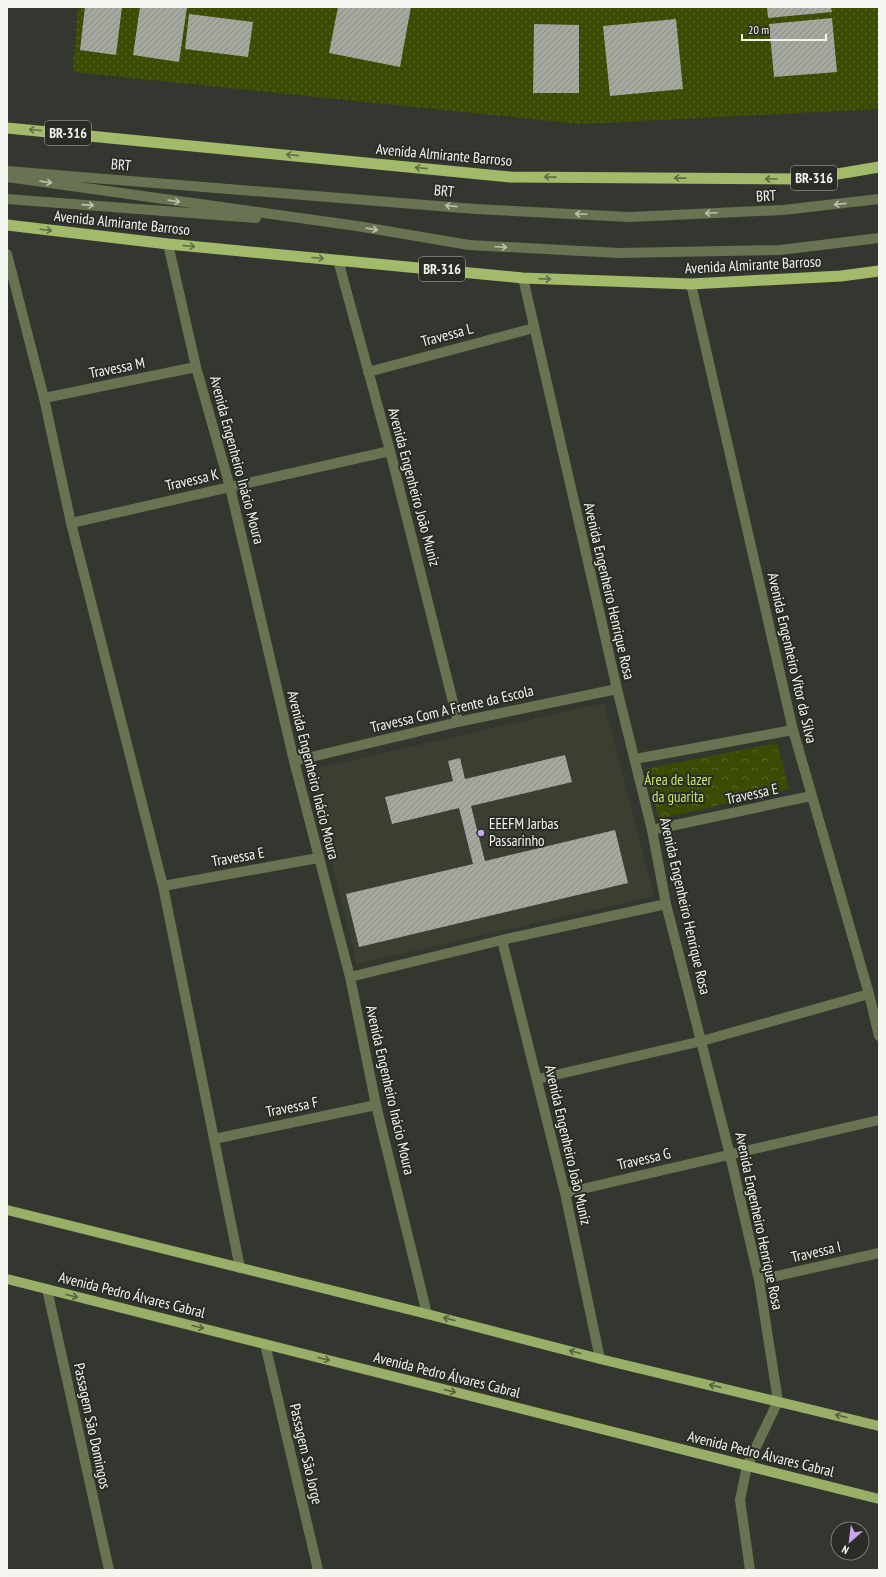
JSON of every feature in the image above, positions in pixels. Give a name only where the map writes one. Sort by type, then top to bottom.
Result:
[{"type":"highway","name":"Avenida Almirante Barroso","points":[[7,128],[510,177],[808,179],[879,167]]},
{"type":"highway","name":"Avenida Almirante Barroso","points":[[7,225],[168,244],[523,278],[691,284],[834,276],[879,271]]},
{"type":"main road","points":[[7,1210],[879,1426]]},
{"type":"main road","name":"Avenida Pedro Álvares Cabral","points":[[7,1279],[879,1499]]},
{"type":"street","name":"BRT","points":[[7,171],[475,209],[630,217],[783,210],[879,199]]},
{"type":"street","name":"BRT","points":[[7,177],[357,226],[469,245],[619,253],[780,250],[879,238]]},
{"type":"street","name":"BRT","points":[[7,199],[357,226]]},
{"type":"street","name":"Avenida Engenheiro Inácio Moura","points":[[168,244],[196,367],[230,486],[294,760],[318,858],[350,977],[376,1106],[427,1314]]},
{"type":"street","points":[[7,254],[44,398],[71,523],[163,886],[240,1268]]},
{"type":"street","name":"Avenida Engenheiro João Muniz","points":[[338,260],[390,451],[458,722]]},
{"type":"street","name":"Avenida Engenheiro Henrique Rosa","points":[[523,278],[616,689],[652,830],[666,904],[702,1040],[759,1280],[778,1401]]},
{"type":"street","name":"Avenida Engenheiro Vitor da Silva","points":[[691,284],[792,730],[869,994],[879,1036]]},
{"type":"street","name":"Travessa L","points":[[368,372],[534,328]]},
{"type":"street","name":"Travessa M","points":[[44,398],[196,367]]},
{"type":"street","name":"Travessa K","points":[[71,523],[390,451]]},
{"type":"street","name":"Travessa Com A Frente da Escola","points":[[294,760],[458,722],[616,689]]},
{"type":"street","points":[[634,759],[792,730]]},
{"type":"street","name":"Travessa E","points":[[652,830],[811,796]]},
{"type":"street","name":"Travessa E","points":[[163,886],[318,858]]},
{"type":"street","points":[[350,977],[502,940],[666,904]]},
{"type":"street","name":"Avenida Engenheiro João Muniz","points":[[502,940],[538,1079],[600,1358]]},
{"type":"street","points":[[538,1079],[702,1040],[869,994]]},
{"type":"street","name":"Travessa F","points":[[214,1138],[376,1106]]},
{"type":"street","name":"Travessa G","points":[[564,1193],[879,1120]]},
{"type":"street","name":"Travessa I","points":[[759,1280],[879,1253]]},
{"type":"street","name":"Passagem São Domingos","points":[[47,1289],[109,1570]]},
{"type":"street","name":"Passagem São Jorge","points":[[265,1344],[318,1570]]},
{"type":"street","points":[[750,1570],[740,1500],[747,1466],[778,1401]]},
{"type":"shaded area","name":"EEEFM Jarbas Passarinho","points":[[604,703],[654,896],[357,964],[309,770]]},
{"type":"green space","points":[[78,7],[879,7],[879,109],[580,124],[73,72]]},
{"type":"green space","name":"Área de lazer da guarita","points":[[777,743],[789,789],[659,819],[645,769]]},
{"type":"building","points":[[85,7],[122,7],[116,55],[80,50]]},
{"type":"building","points":[[140,7],[187,7],[179,62],[133,55]]},
{"type":"building","points":[[338,7],[411,7],[400,67],[329,53]]},
{"type":"building","points":[[767,7],[831,7],[832,12],[768,18]]},
{"type":"building","points":[[189,14],[253,22],[248,57],[185,49]]},
{"type":"building","points":[[832,18],[837,72],[774,77],[769,24]]},
{"type":"building","points":[[676,19],[683,89],[610,96],[603,26]]},
{"type":"building","points":[[534,24],[579,25],[579,93],[533,93]]},
{"type":"building","points":[[565,755],[572,782],[471,806],[485,861],[615,830],[628,883],[359,947],[346,894],[473,864],[459,808],[392,824],[385,797],[453,781],[448,761],[460,758],[465,779]]},
{"type":"place","name":"EEEFM Jarbas Passarinho","points":[[481,833]]}]
